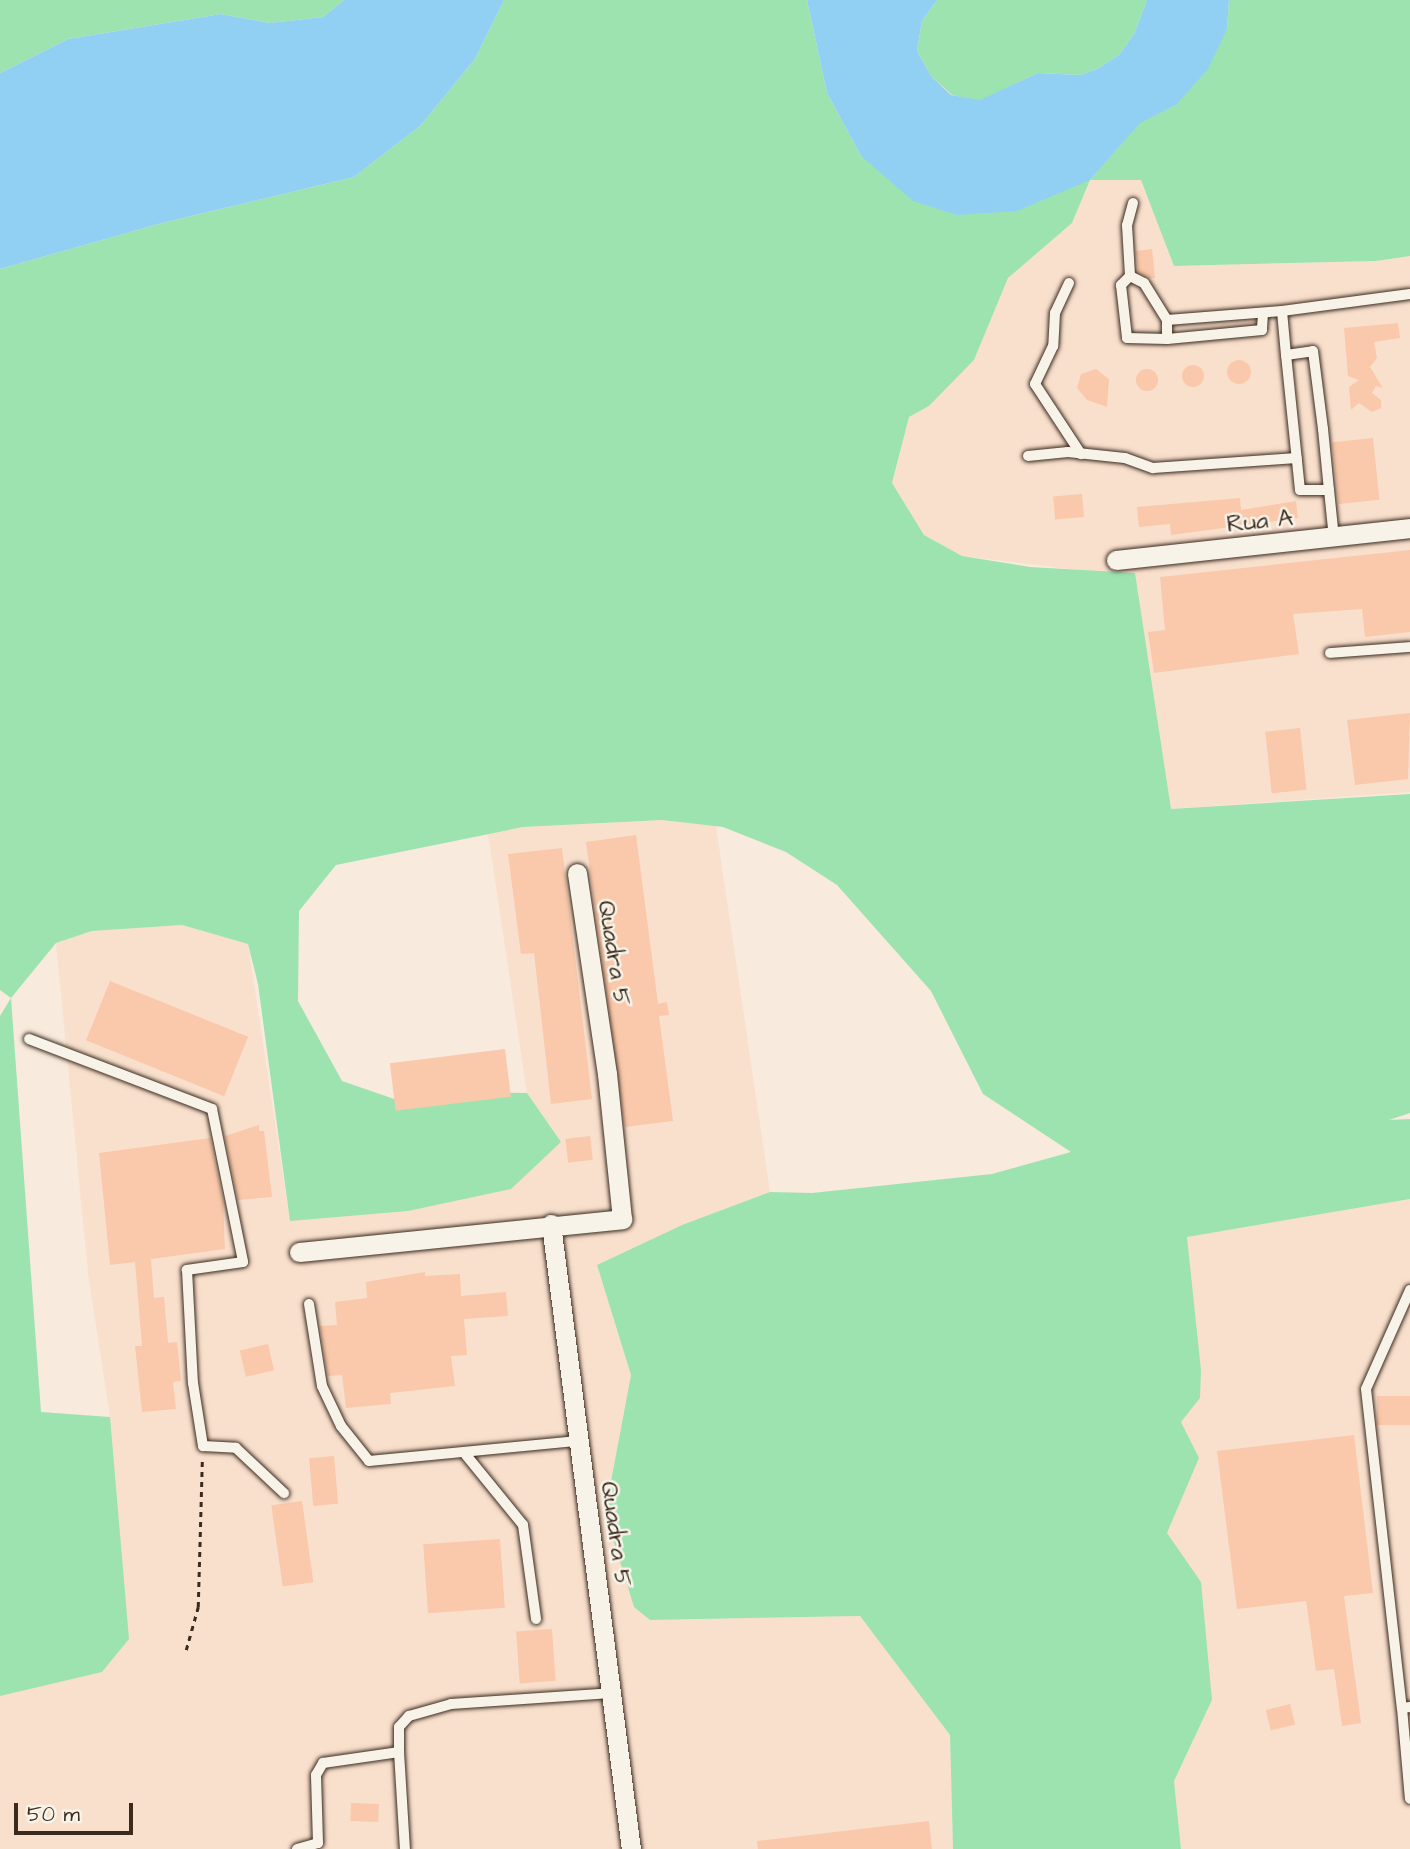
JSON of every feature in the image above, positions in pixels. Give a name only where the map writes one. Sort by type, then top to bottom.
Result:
[{"type":"street","name":"Rua A","points":[[1115,560],[1410,528]]},
{"type":"street","name":"Quadra 5","points":[[299,1252],[551,1224],[622,1219],[619,1165],[577,873]]},
{"type":"street","name":"Quadra 5","points":[[551,1224],[631,1849]]},
{"type":"lane","points":[[1133,203],[1127,225],[1130,276],[1121,285],[1127,338],[1167,339],[1262,330],[1263,314]]},
{"type":"lane","points":[[1130,276],[1144,283],[1167,320],[1167,339]]},
{"type":"lane","points":[[1069,283],[1055,313],[1053,346],[1035,384],[1081,454]]},
{"type":"lane","points":[[1167,320],[1263,314],[1410,294]]},
{"type":"lane","points":[[1282,311],[1300,490],[1329,490]]},
{"type":"lane","points":[[1286,355],[1312,351],[1334,538]]},
{"type":"lane","points":[[1028,456],[1081,454],[1125,458],[1153,468],[1297,458]]},
{"type":"lane","points":[[1330,653],[1410,647]]},
{"type":"lane","points":[[29,1039],[212,1109],[243,1262],[187,1270],[193,1383],[203,1446],[236,1448],[284,1493]]},
{"type":"lane","points":[[1410,1290],[1366,1389],[1406,1707],[1410,1799]]},
{"type":"lane","points":[[309,1304],[321,1386],[341,1426],[369,1461],[467,1455],[578,1441]]},
{"type":"lane","points":[[467,1455],[523,1525],[536,1619]]},
{"type":"lane","points":[[405,1849],[399,1727],[409,1716],[452,1704],[611,1693]]},
{"type":"lane","points":[[297,1849],[318,1843],[316,1774],[323,1763],[399,1752]]},
{"type":"path","points":[[186,1650],[198,1607],[197,1511],[203,1446]]},
{"type":"shaded area","points":[[1090,180],[1141,180],[1175,266],[1376,261],[1410,256],[1410,792],[1171,809],[1135,577],[962,556],[924,535],[892,484],[909,417],[929,406],[974,360],[1008,278],[1072,223]]},
{"type":"shaded area","points":[[662,820],[716,826],[770,1192],[682,1225],[597,1265],[631,1375],[605,1513],[650,1620],[860,1616],[950,1735],[953,1849],[0,1849],[0,1695],[102,1672],[110,1417],[88,1273],[56,943],[92,931],[182,925],[248,944],[290,1221],[561,1142],[527,1093],[488,834],[523,827]]},
{"type":"shaded area","points":[[1410,1199],[1410,1849],[1181,1849],[1174,1781],[1212,1700],[1167,1533],[1198,1458],[1181,1422],[1187,1237]]},
{"type":"green space","points":[[0,0],[344,0],[323,17],[270,23],[221,14],[68,39],[0,73]]},
{"type":"green space","points":[[504,0],[807,0],[827,93],[861,156],[1090,180],[1072,223],[1008,278],[974,360],[929,406],[909,417],[892,483],[924,535],[962,556],[1030,567],[1135,573],[1171,809],[1410,794],[1410,1113],[1389,1120],[1410,1119],[1410,1199],[1187,1237],[1201,1370],[1200,1398],[1181,1422],[1199,1458],[1167,1533],[1201,1582],[1212,1700],[1174,1781],[1181,1849],[953,1849],[950,1735],[860,1616],[650,1620],[634,1607],[605,1513],[631,1375],[597,1265],[682,1225],[770,1192],[812,1193],[992,1174],[1071,1152],[983,1094],[931,991],[837,885],[786,852],[723,827],[662,820],[523,827],[336,865],[299,911],[298,1001],[342,1081],[400,1101],[450,1092],[527,1093],[561,1142],[511,1189],[408,1211],[290,1221],[258,984],[248,944],[182,925],[92,931],[56,943],[11,998],[0,990],[0,269],[162,223],[354,177],[420,126],[475,59]]},
{"type":"green space","points":[[937,0],[1147,0],[1134,34],[1120,54],[1099,68],[1081,75],[1038,73],[980,101],[952,95],[931,76],[917,51],[922,21]]},
{"type":"green space","points":[[1229,0],[1410,0],[1410,256],[1376,261],[1174,266],[1141,180],[1090,180],[1140,122],[1176,105],[1227,29]]},
{"type":"green space","points":[[11,998],[41,1412],[110,1417],[129,1639],[102,1672],[0,1696],[0,1016]]},
{"type":"water","points":[[344,0],[504,0],[475,59],[420,126],[354,177],[162,223],[0,269],[0,73],[68,39],[221,14],[270,23],[323,17]]},
{"type":"water","points":[[807,0],[937,0],[922,21],[917,51],[931,76],[951,95],[980,100],[1038,73],[1081,75],[1099,68],[1120,54],[1134,34],[1147,0],[1229,0],[1227,29],[1208,69],[1176,105],[1140,123],[1090,180],[1017,211],[957,215],[913,201],[861,156],[827,93]]},
{"type":"building","points":[[1152,249],[1155,278],[1149,278],[1138,272],[1136,251]]},
{"type":"building","points":[[1398,323],[1400,338],[1374,342],[1377,358],[1370,367],[1383,388],[1376,386],[1372,393],[1381,400],[1381,408],[1372,412],[1359,403],[1351,410],[1349,387],[1359,380],[1348,376],[1344,328]]},
{"type":"building","points":[[1239,360],[1247,364],[1251,372],[1247,380],[1239,384],[1231,380],[1227,372],[1231,364]]},
{"type":"building","points":[[1193,365],[1201,368],[1204,376],[1201,384],[1193,387],[1185,384],[1182,376],[1185,368]]},
{"type":"building","points":[[1096,369],[1109,379],[1107,407],[1087,400],[1077,388],[1081,374]]},
{"type":"building","points":[[1147,369],[1155,372],[1158,380],[1155,388],[1147,391],[1139,388],[1136,380],[1139,372]]},
{"type":"building","points":[[1373,438],[1379,500],[1339,504],[1332,442]]},
{"type":"building","points":[[1082,494],[1084,517],[1055,519],[1053,497]]},
{"type":"building","points":[[1240,498],[1241,510],[1296,501],[1298,518],[1171,535],[1170,524],[1139,527],[1137,507]]},
{"type":"building","points":[[1410,550],[1410,632],[1365,637],[1362,609],[1293,614],[1299,654],[1154,673],[1148,632],[1165,630],[1160,577]]},
{"type":"building","points":[[1410,713],[1408,779],[1355,785],[1347,720]]},
{"type":"building","points":[[1300,728],[1306,790],[1272,793],[1265,732]]},
{"type":"building","points":[[636,835],[658,1004],[667,1002],[669,1015],[659,1016],[673,1121],[625,1127],[586,842]]},
{"type":"building","points":[[562,848],[592,1099],[551,1104],[534,953],[521,954],[508,854]]},
{"type":"building","points":[[110,981],[248,1037],[224,1096],[86,1040]]},
{"type":"building","points":[[505,1049],[511,1097],[396,1111],[390,1063]]},
{"type":"building","points":[[259,1125],[259,1131],[264,1131],[272,1197],[238,1200],[225,1136]]},
{"type":"building","points":[[590,1136],[593,1160],[568,1163],[565,1139]]},
{"type":"building","points":[[210,1138],[223,1202],[225,1249],[151,1259],[154,1298],[164,1297],[168,1343],[177,1342],[181,1381],[173,1382],[176,1409],[142,1412],[135,1346],[142,1346],[135,1262],[110,1265],[99,1153]]},
{"type":"building","points":[[425,1272],[425,1276],[460,1274],[461,1296],[506,1292],[508,1316],[464,1319],[467,1355],[451,1356],[455,1386],[390,1393],[391,1404],[346,1408],[342,1375],[328,1376],[320,1326],[337,1325],[335,1302],[367,1298],[366,1282]]},
{"type":"building","points":[[268,1344],[274,1370],[246,1377],[240,1351]]},
{"type":"building","points":[[1377,1396],[1410,1396],[1410,1425],[1377,1425]]},
{"type":"building","points":[[1354,1435],[1373,1593],[1344,1596],[1361,1723],[1342,1726],[1334,1669],[1316,1671],[1306,1601],[1237,1609],[1217,1451]]},
{"type":"building","points":[[334,1456],[338,1504],[313,1506],[309,1458]]},
{"type":"building","points":[[302,1501],[313,1582],[283,1587],[271,1505]]},
{"type":"building","points":[[500,1539],[505,1608],[428,1613],[423,1544]]},
{"type":"building","points":[[552,1629],[556,1681],[520,1683],[516,1632]]},
{"type":"building","points":[[1290,1704],[1295,1724],[1271,1730],[1266,1710]]},
{"type":"building","points":[[351,1803],[379,1804],[378,1822],[350,1821]]},
{"type":"building","points":[[929,1821],[932,1849],[758,1849],[757,1841]]}]
